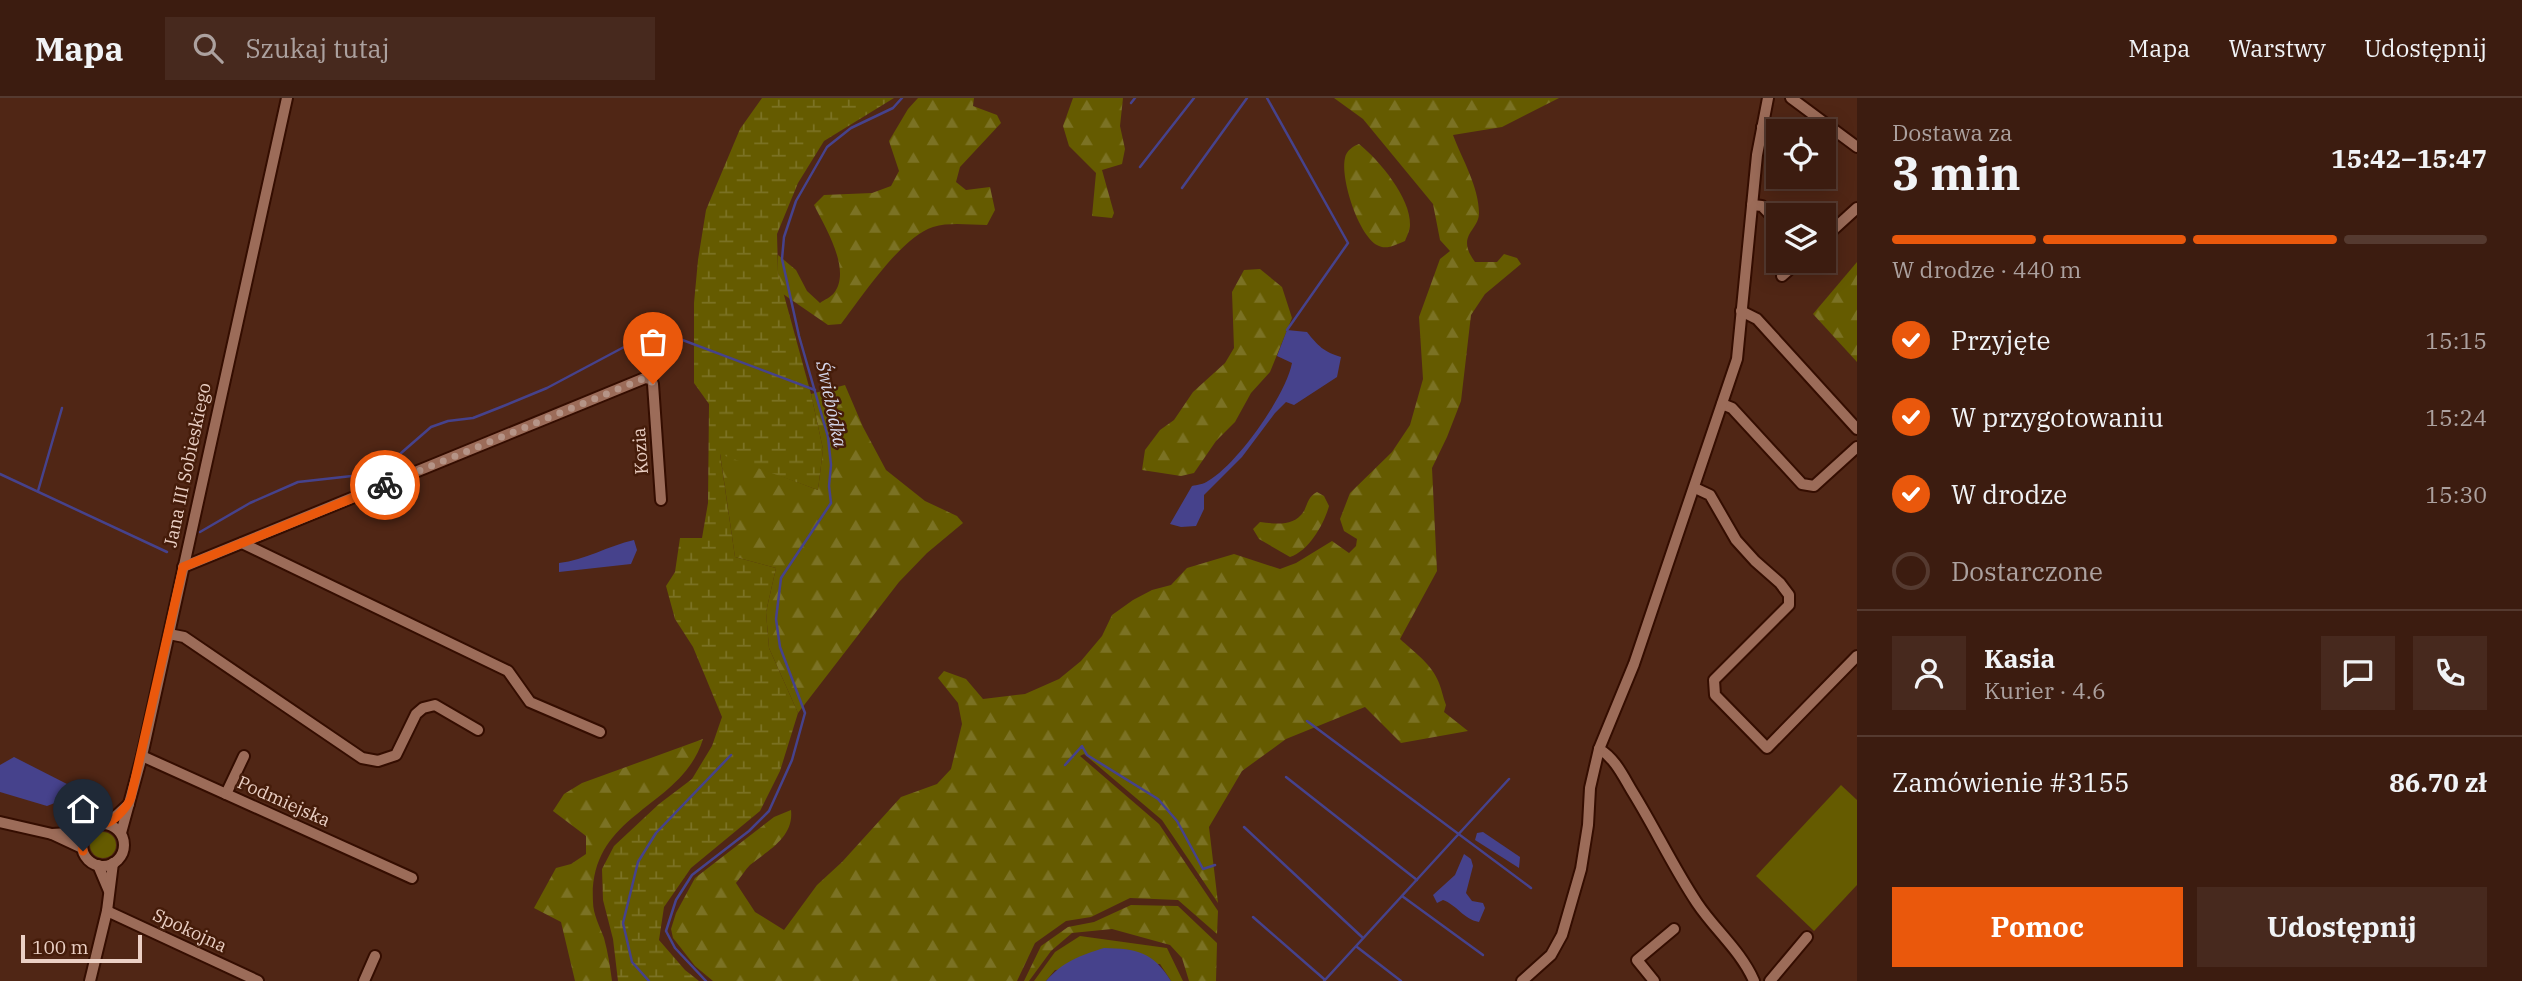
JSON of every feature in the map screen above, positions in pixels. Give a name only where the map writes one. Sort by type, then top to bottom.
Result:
[{"type":"street","name":"Jana III Sobieskiego","points":[[121,833],[142,756],[287,98]]},
{"type":"street","points":[[1522,981],[1551,955],[1566,923],[1582,863],[1590,788],[1599,750],[1634,664],[1737,359],[1752,205],[1768,98]]},
{"type":"street","points":[[1791,98],[1857,147]]},
{"type":"street","points":[[1762,127],[1766,128]]},
{"type":"street","points":[[1752,205],[1762,206],[1766,210]]},
{"type":"street","points":[[1836,227],[1857,208]]},
{"type":"street","points":[[1782,276],[1785,273]]},
{"type":"street","points":[[1741,311],[1757,318],[1857,429]]},
{"type":"street","name":"Kozia","points":[[183,567],[645,378],[650,379],[653,384],[661,500]]},
{"type":"street","points":[[1722,404],[1732,408],[1802,484],[1814,486],[1857,447]]},
{"type":"street","points":[[1695,488],[1710,495],[1744,550],[1780,583],[1790,599],[1789,605],[1714,680],[1715,695],[1767,748],[1857,656]]},
{"type":"street","points":[[242,543],[508,671],[530,702],[600,732]]},
{"type":"street","points":[[169,634],[184,637],[362,758],[378,761],[396,755],[416,714],[423,708],[435,705],[478,730]]},
{"type":"street","points":[[1599,750],[1616,765],[1698,904],[1734,949],[1754,981]]},
{"type":"street","name":"Podmiejska","points":[[142,756],[412,878]]},
{"type":"street","points":[[226,794],[244,756]]},
{"type":"street","points":[[107,824],[129,804]]},
{"type":"street","points":[[0,822],[52,834],[82,848]]},
{"type":"street","points":[[52,834],[86,832],[95,825],[107,824],[121,833],[124,841],[123,852],[113,863],[107,911],[90,981]]},
{"type":"street","points":[[86,832],[82,848],[87,859],[98,865],[113,863]]},
{"type":"street","points":[[98,865],[109,891]]},
{"type":"street","name":"Spokojna","points":[[107,911],[258,981]]},
{"type":"street","points":[[1654,981],[1637,960],[1674,929]]},
{"type":"street","points":[[1770,981],[1807,937]]},
{"type":"street","points":[[364,981],[376,956]]},
{"type":"green space","points":[[762,98],[894,98],[824,141],[798,183],[777,234],[778,273],[823,449],[818,490],[720,454],[735,557],[776,568],[766,612],[769,648],[798,713],[780,771],[760,811],[691,868],[664,907],[659,940],[685,970],[699,981],[618,981],[613,939],[603,900],[602,869],[614,846],[659,804],[692,779],[712,746],[722,717],[693,647],[675,619],[666,586],[675,572],[680,538],[702,538],[708,503],[709,404],[694,383],[694,303],[706,210],[740,129]]},
{"type":"green space","points":[[918,98],[974,98],[973,106],[997,115],[1001,123],[960,167],[956,182],[966,190],[990,187],[995,210],[987,225],[946,225],[921,233],[895,255],[841,324],[828,325],[783,294],[778,273],[778,255],[796,270],[807,291],[820,303],[834,293],[839,284],[838,261],[830,236],[814,205],[824,195],[872,193],[891,186],[899,171],[889,141],[908,109]]},
{"type":"green space","points":[[1073,98],[1123,98],[1120,126],[1125,149],[1122,164],[1102,170],[1114,213],[1112,218],[1092,216],[1096,173],[1069,146],[1063,126]]},
{"type":"green space","points":[[1334,98],[1559,98],[1502,127],[1453,135],[1473,183],[1478,203],[1478,219],[1467,239],[1469,253],[1475,262],[1497,262],[1504,254],[1517,258],[1521,264],[1485,294],[1471,315],[1461,401],[1432,468],[1437,571],[1400,639],[1436,676],[1446,705],[1444,712],[1468,731],[1401,743],[1365,707],[1286,739],[1242,771],[1209,827],[1218,903],[1162,820],[1084,754],[1080,756],[1159,824],[1218,911],[1217,934],[1178,900],[1130,898],[1091,917],[1066,921],[1035,943],[1017,981],[713,981],[695,966],[673,938],[671,929],[676,913],[695,878],[774,817],[791,810],[789,828],[779,842],[750,865],[736,883],[755,912],[784,930],[817,885],[842,862],[901,797],[937,784],[951,769],[962,724],[958,703],[938,678],[944,671],[966,679],[983,699],[1025,694],[1059,679],[1081,661],[1102,636],[1112,615],[1152,590],[1171,585],[1187,568],[1234,554],[1280,569],[1296,563],[1332,541],[1349,553],[1356,546],[1357,539],[1344,531],[1340,519],[1350,493],[1392,452],[1410,425],[1423,379],[1419,317],[1440,259],[1450,251],[1440,240],[1433,204],[1363,119]]},
{"type":"green space","points":[[1359,144],[1376,160],[1400,192],[1409,214],[1410,225],[1405,241],[1389,247],[1379,246],[1372,241],[1358,220],[1348,193],[1344,167],[1347,153]]},
{"type":"green space","points":[[1857,262],[1857,362],[1813,314]]},
{"type":"green space","points":[[1260,269],[1282,287],[1292,318],[1270,372],[1251,393],[1235,422],[1216,441],[1194,473],[1181,476],[1142,470],[1145,450],[1160,430],[1174,420],[1193,392],[1225,363],[1234,348],[1232,292],[1244,270]]},
{"type":"green space","points":[[845,385],[886,470],[925,501],[957,516],[963,523],[927,553],[899,582],[798,713],[769,648],[766,612],[776,568],[735,557],[720,453],[818,490],[823,449],[811,394]]},
{"type":"green space","points":[[1317,492],[1324,496],[1329,506],[1309,543],[1297,554],[1290,557],[1259,539],[1253,529],[1260,522],[1284,523],[1295,520]]},
{"type":"green space","points":[[703,739],[692,762],[676,781],[620,829],[605,848],[595,872],[593,902],[612,981],[575,981],[561,922],[534,908],[556,868],[571,864],[586,854],[586,836],[553,811],[564,794],[582,783]]},
{"type":"green space","points":[[1841,785],[1857,800],[1857,885],[1814,931],[1756,876]]},
{"type":"green space","points":[[103,832],[112,836],[116,845],[112,854],[103,858],[94,854],[90,845],[94,836]]},
{"type":"green space","points":[[1131,905],[1178,906],[1217,943],[1216,981],[1189,981],[1182,958],[1170,945],[1112,929],[1072,933],[1051,951],[1029,981],[1024,981],[1041,946],[1068,927],[1094,922]]},
{"type":"green space","points":[[1080,936],[1167,948],[1183,981],[1171,981],[1160,964],[1055,970],[1046,981],[1034,981],[1055,952]]},
{"type":"shaded area","points":[[1287,330],[1307,332],[1322,348],[1341,357],[1337,377],[1294,405],[1286,402],[1275,413],[1242,457],[1204,495],[1204,509],[1196,526],[1181,527],[1170,524],[1192,486],[1206,482],[1220,473],[1246,445],[1270,410],[1288,377],[1292,363],[1277,356]]},
{"type":"shaded area","points":[[634,540],[637,550],[631,564],[559,572],[559,563]]},
{"type":"shaded area","points":[[14,757],[67,784],[60,801],[47,806],[0,792],[0,765]]},
{"type":"shaded area","points":[[1483,832],[1520,857],[1519,868],[1475,840],[1477,833]]},
{"type":"shaded area","points":[[1464,854],[1471,859],[1473,866],[1466,893],[1472,901],[1483,903],[1485,908],[1479,922],[1443,900],[1437,903],[1433,895],[1455,875]]},
{"type":"shaded area","points":[[1104,948],[1126,949],[1143,954],[1157,963],[1171,981],[1046,981],[1072,960]]},
{"type":"waterway","name":"Świebódka","points":[[706,981],[675,948],[666,931],[676,900],[692,875],[749,831],[769,811],[792,760],[805,713],[780,647],[776,619],[781,578],[831,503],[828,437],[799,336],[782,259],[784,237],[796,201],[827,147],[851,128],[893,108],[902,98]]},
{"type":"waterway","points":[[1131,103],[1135,98]]},
{"type":"waterway","points":[[1140,167],[1194,98]]},
{"type":"waterway","points":[[1182,188],[1247,98]]},
{"type":"waterway","points":[[1267,98],[1348,243],[1287,330]]},
{"type":"waterway","points":[[200,532],[250,503],[298,482],[352,476],[385,467],[431,427],[448,421],[473,418],[547,388],[656,330],[815,390]]},
{"type":"waterway","points":[[38,491],[62,408]]},
{"type":"waterway","points":[[0,474],[167,552]]},
{"type":"waterway","points":[[1307,721],[1531,888]]},
{"type":"waterway","points":[[1065,765],[1082,746],[1087,755],[1158,799],[1177,821],[1203,869],[1215,865]]},
{"type":"waterway","points":[[649,981],[632,962],[623,923],[638,862],[656,833],[731,755]]},
{"type":"waterway","points":[[1286,777],[1417,880]]},
{"type":"waterway","points":[[1324,981],[1509,779]]},
{"type":"waterway","points":[[1244,827],[1362,937]]},
{"type":"waterway","points":[[1402,896],[1483,955]]},
{"type":"waterway","points":[[1253,917],[1324,979]]},
{"type":"waterway","points":[[1357,947],[1401,981]]},
{"type":"way so far","points":[[385,485],[645,378],[650,379],[653,384]]},
{"type":"route","points":[[83,851],[83,840],[88,830],[95,825],[107,824],[129,804],[183,567],[385,485]]}]
